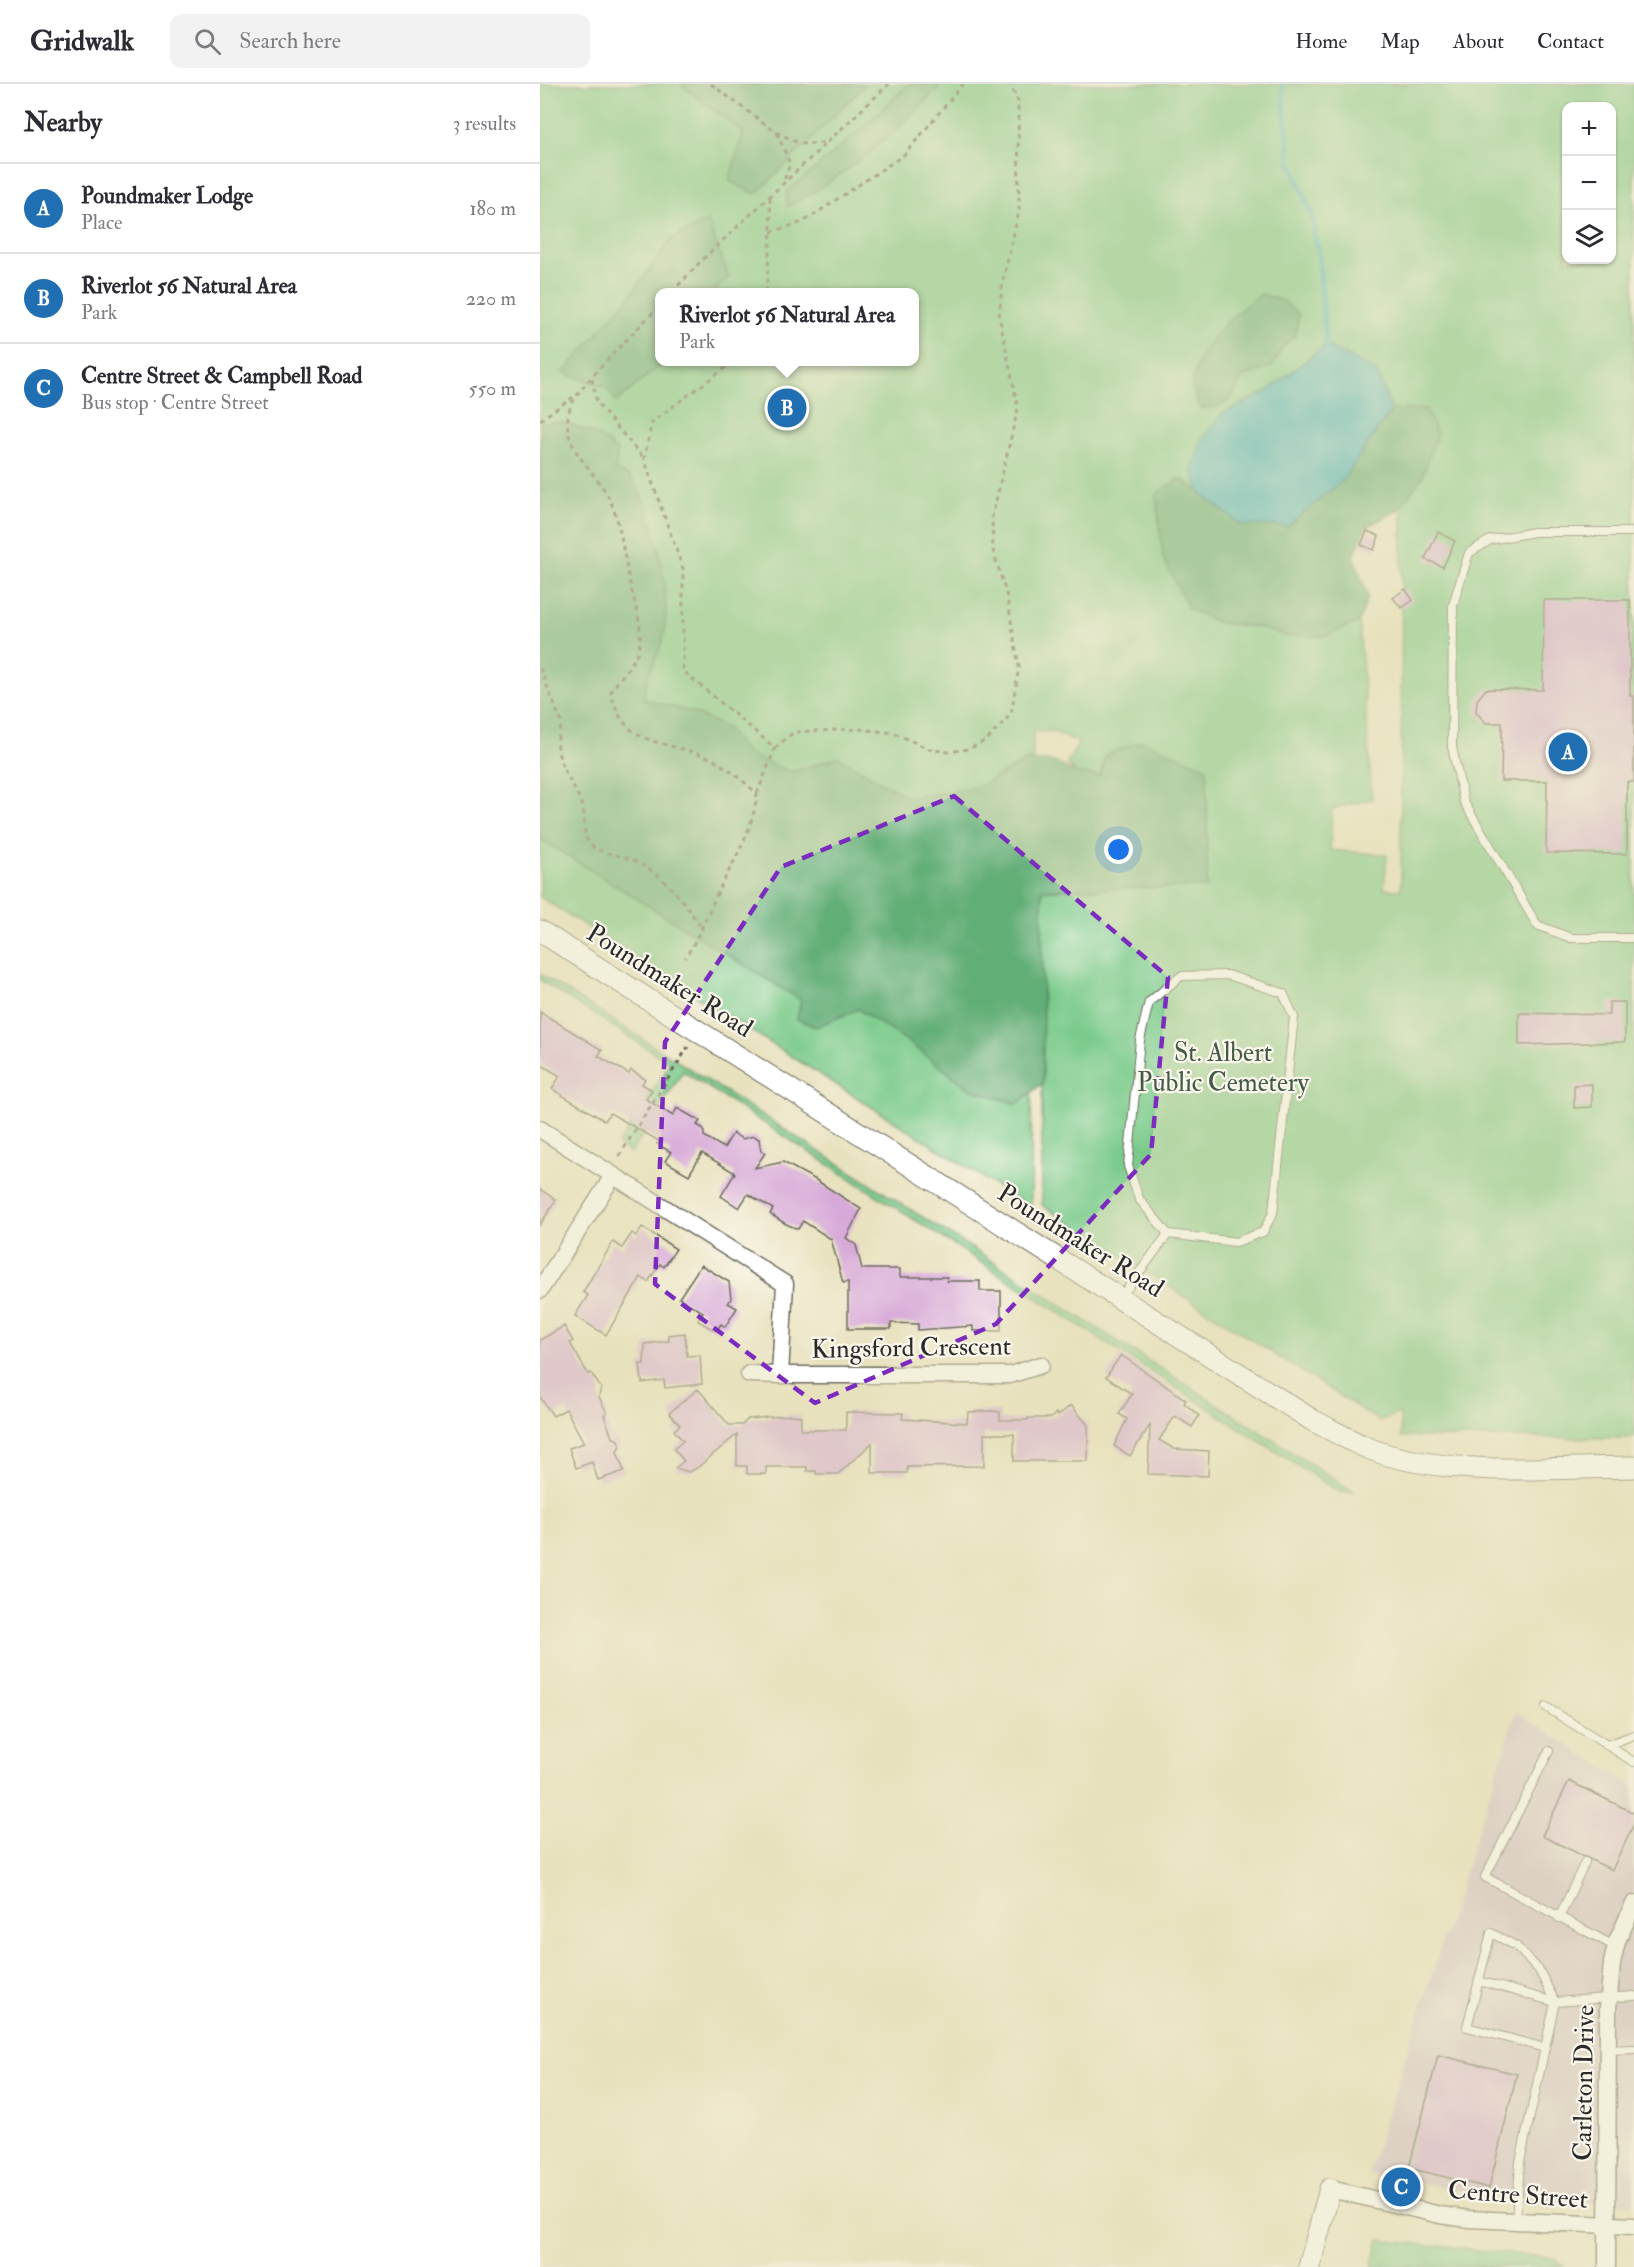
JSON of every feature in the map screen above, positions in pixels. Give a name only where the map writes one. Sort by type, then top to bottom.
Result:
[{"type":"street","name":"Poundmaker Road","points":[[540,931],[1312,1419],[1366,1447],[1409,1460],[1468,1467],[1634,1467]]},
{"type":"street","name":"Kingsford Crescent","points":[[540,1129],[785,1284],[780,1375]]},
{"type":"street","points":[[540,1290],[613,1176]]},
{"type":"street","name":"Kingsford Crescent","points":[[749,1374],[1010,1375],[1041,1365]]},
{"type":"street","name":"Carleton Drive","points":[[1607,2267],[1609,1997],[1616,1947],[1634,1904]]},
{"type":"street","points":[[1309,2267],[1330,2189]]},
{"type":"street","name":"Centre Street","points":[[1330,2189],[1440,2215],[1634,2226]]},
{"type":"lane","points":[[1634,532],[1534,532],[1490,540],[1469,553],[1453,605],[1452,735],[1464,802],[1537,925],[1571,938],[1634,938]]},
{"type":"lane","points":[[1228,975],[1283,993],[1294,1017],[1273,1213],[1263,1232],[1236,1242],[1168,1234],[1139,1199],[1128,1166],[1140,1040],[1149,1002],[1181,976],[1228,975]]},
{"type":"lane","points":[[1121,1297],[1168,1234]]},
{"type":"lane","points":[[1546,1707],[1634,1762]]},
{"type":"lane","points":[[1607,1745],[1634,1735]]},
{"type":"lane","points":[[1549,1751],[1485,1877],[1616,1947]]},
{"type":"lane","points":[[1559,1918],[1585,1862]]},
{"type":"lane","points":[[1516,2221],[1520,2162],[1545,2048],[1555,2002],[1539,1970],[1516,1946],[1491,1933],[1467,2027],[1545,2048]]},
{"type":"lane","points":[[1479,1980],[1555,2002],[1634,1996]]},
{"type":"lane","points":[[1608,2050],[1634,2049]]},
{"type":"path","points":[[711,84],[777,132],[801,144],[826,143]]},
{"type":"path","points":[[676,288],[701,261],[889,84]]},
{"type":"path","points":[[771,231],[803,222],[905,154],[963,84]]},
{"type":"path","points":[[685,958],[703,930],[717,894],[743,845],[755,813],[757,794],[774,748],[794,732],[859,729],[894,733],[928,749],[948,752],[969,749],[987,740],[1011,714],[1019,667],[1007,597],[993,550],[992,517],[1017,408],[999,315],[1003,281],[1020,211],[1018,101],[1010,84]]},
{"type":"path","points":[[777,132],[789,164],[782,186]]},
{"type":"path","points":[[766,288],[771,231],[770,195]]},
{"type":"path","points":[[540,420],[574,396],[592,379],[655,311]]},
{"type":"path","points":[[644,459],[652,422],[728,366]]},
{"type":"path","points":[[592,379],[597,403],[644,459],[683,569],[683,671],[774,748]]},
{"type":"path","points":[[574,396],[566,423],[569,441],[608,496],[618,520],[640,641],[634,661],[621,674],[611,692],[615,710],[632,732],[652,743],[677,747],[707,756],[757,794]]},
{"type":"path","points":[[540,668],[562,724],[557,737],[559,759],[582,804],[586,820],[584,835],[592,846],[635,861],[655,872],[684,901],[703,930]]},
{"type":"path","points":[[619,1155],[699,1030]]},
{"type":"highlighted area","points":[[954,796],[1168,977],[1151,1154],[996,1324],[815,1403],[655,1284],[665,1042],[781,867]]},
{"type":"shaded area","points":[[1516,1712],[1634,1787],[1634,2203],[1528,2202],[1368,2174]]},
{"type":"green space","name":"St. Albert Public Cemetery","points":[[540,84],[1634,84],[1634,1438],[1401,1437],[1400,1413],[1379,1421],[1042,1205],[1042,890],[1206,886],[1100,776],[1076,773],[1067,763],[1079,743],[1052,731],[1033,732],[1031,1208],[540,897]],"holes":[[[1326,345],[1377,372],[1391,410],[1402,410],[1401,890],[1384,889],[1387,855],[1330,850],[1332,809],[1372,799],[1359,621],[1326,636],[1216,622],[1180,478],[1199,492],[1193,471],[1201,441],[1223,413],[1266,392]]]},
{"type":"green space","points":[[680,84],[866,84],[756,194],[729,181],[743,132]]},
{"type":"green space","points":[[909,84],[942,84],[870,152],[809,195],[787,207],[787,192],[858,132]]},
{"type":"green space","points":[[708,221],[729,278],[718,288],[655,288],[655,366],[659,366],[616,402],[607,388],[563,373],[627,300],[672,238]]},
{"type":"green space","points":[[1261,294],[1284,301],[1299,315],[1295,335],[1282,348],[1272,367],[1242,377],[1228,402],[1217,407],[1201,408],[1195,395],[1193,381],[1202,356],[1209,343],[1229,320]]},
{"type":"green space","points":[[1426,409],[1437,434],[1422,478],[1397,511],[1366,527],[1354,556],[1368,597],[1359,621],[1326,636],[1286,636],[1259,627],[1216,622],[1188,608],[1163,558],[1156,494],[1180,478],[1241,525],[1343,480],[1391,410]]},
{"type":"green space","points":[[560,422],[598,436],[618,452],[615,469],[629,477],[639,492],[655,532],[664,579],[666,622],[661,646],[646,683],[644,699],[695,713],[727,728],[749,755],[791,772],[838,757],[909,798],[978,787],[1027,760],[1055,762],[1076,773],[1100,776],[1106,754],[1143,741],[1207,768],[1207,887],[1042,890],[1043,1083],[1017,1104],[970,1089],[903,1038],[858,1009],[816,1027],[797,1019],[801,1000],[540,839],[540,423]]},
{"type":"green space","points":[[540,974],[1355,1492],[1339,1492],[683,1071],[631,1153],[618,1145],[670,1063],[540,980]]},
{"type":"green space","points":[[1379,2240],[1554,2258],[1564,2267],[1372,2267]]},
{"type":"water","points":[[1326,345],[1377,372],[1391,410],[1343,480],[1288,526],[1241,525],[1199,492],[1192,471],[1201,441],[1223,413],[1266,392]]},
{"type":"building","points":[[1367,531],[1379,536],[1374,550],[1361,545]]},
{"type":"building","points":[[1438,532],[1455,541],[1443,567],[1425,559]]},
{"type":"building","points":[[1405,589],[1413,600],[1402,608],[1393,598]]},
{"type":"building","points":[[1544,600],[1630,600],[1630,696],[1634,696],[1634,782],[1627,782],[1627,854],[1546,853],[1547,781],[1501,781],[1502,723],[1486,723],[1476,712],[1477,700],[1486,689],[1543,690]]},
{"type":"building","points":[[1609,1002],[1625,1002],[1625,1042],[1519,1045],[1519,1013],[1609,1015]]},
{"type":"building","points":[[540,1012],[602,1050],[598,1056],[629,1074],[631,1070],[645,1079],[642,1084],[652,1090],[646,1099],[673,1116],[677,1108],[700,1121],[697,1125],[704,1129],[704,1136],[724,1148],[733,1133],[742,1139],[754,1136],[759,1139],[761,1151],[765,1153],[755,1168],[783,1162],[861,1209],[846,1238],[856,1245],[862,1269],[900,1269],[900,1277],[947,1277],[947,1281],[980,1281],[980,1291],[1001,1291],[1001,1331],[973,1331],[973,1326],[918,1330],[918,1324],[891,1323],[891,1329],[848,1329],[848,1282],[843,1283],[831,1239],[803,1221],[798,1229],[786,1224],[770,1214],[773,1209],[748,1194],[739,1208],[721,1196],[735,1173],[702,1153],[689,1175],[665,1161],[671,1152],[657,1144],[659,1141],[610,1113],[605,1121],[552,1089],[560,1076],[540,1064]]},
{"type":"building","points":[[1592,1084],[1592,1107],[1574,1108],[1574,1085]]},
{"type":"building","points":[[540,1189],[556,1200],[540,1225]]},
{"type":"building","points":[[642,1227],[676,1249],[664,1267],[660,1264],[648,1282],[641,1277],[606,1335],[575,1316],[588,1295],[583,1292],[613,1242],[622,1248],[632,1233],[636,1236]]},
{"type":"building","points":[[701,1265],[729,1282],[731,1299],[728,1303],[737,1308],[725,1327],[721,1324],[716,1331],[698,1321],[703,1312],[679,1298]]},
{"type":"building","points":[[564,1326],[573,1341],[570,1343],[588,1374],[591,1373],[601,1388],[599,1397],[607,1413],[604,1415],[612,1437],[618,1440],[620,1445],[617,1452],[624,1471],[598,1480],[592,1462],[576,1468],[569,1448],[584,1443],[566,1409],[553,1416],[540,1397],[540,1340]]},
{"type":"building","points":[[685,1333],[687,1356],[700,1355],[702,1384],[665,1388],[664,1380],[642,1383],[640,1364],[644,1364],[645,1344],[669,1341],[668,1335]]},
{"type":"building","points":[[1121,1355],[1186,1400],[1184,1403],[1199,1416],[1192,1427],[1175,1416],[1159,1440],[1174,1449],[1209,1451],[1208,1476],[1148,1474],[1150,1425],[1130,1456],[1114,1446],[1127,1419],[1119,1414],[1132,1394],[1106,1377]]},
{"type":"building","points":[[698,1389],[729,1425],[742,1425],[748,1419],[792,1415],[801,1416],[801,1430],[846,1430],[846,1412],[903,1413],[902,1419],[967,1423],[968,1412],[1000,1412],[1000,1420],[1028,1420],[1028,1418],[1051,1418],[1056,1413],[1058,1416],[1071,1405],[1088,1425],[1088,1461],[1014,1461],[1014,1434],[984,1434],[984,1466],[907,1467],[907,1473],[872,1473],[872,1443],[838,1474],[816,1474],[816,1471],[807,1471],[807,1467],[766,1467],[766,1474],[747,1474],[747,1466],[737,1466],[737,1434],[697,1468],[689,1472],[675,1468],[684,1461],[674,1449],[683,1441],[674,1430],[680,1425],[669,1413]]},
{"type":"building","points":[[1569,1781],[1634,1813],[1634,1824],[1612,1870],[1542,1836]]},
{"type":"building","points":[[1438,2055],[1517,2074],[1489,2188],[1409,2168]]},
{"type":"waterway","points":[[1282,84],[1290,161],[1312,215],[1319,257],[1326,345]]},
{"type":"place","name":"Riverlot 56 Natural Area","points":[[787,408]]},
{"type":"place","name":"Poundmaker Lodge","points":[[1568,752]]},
{"type":"place","name":"Centre Street & Campbell Road","points":[[1401,2187]]}]
